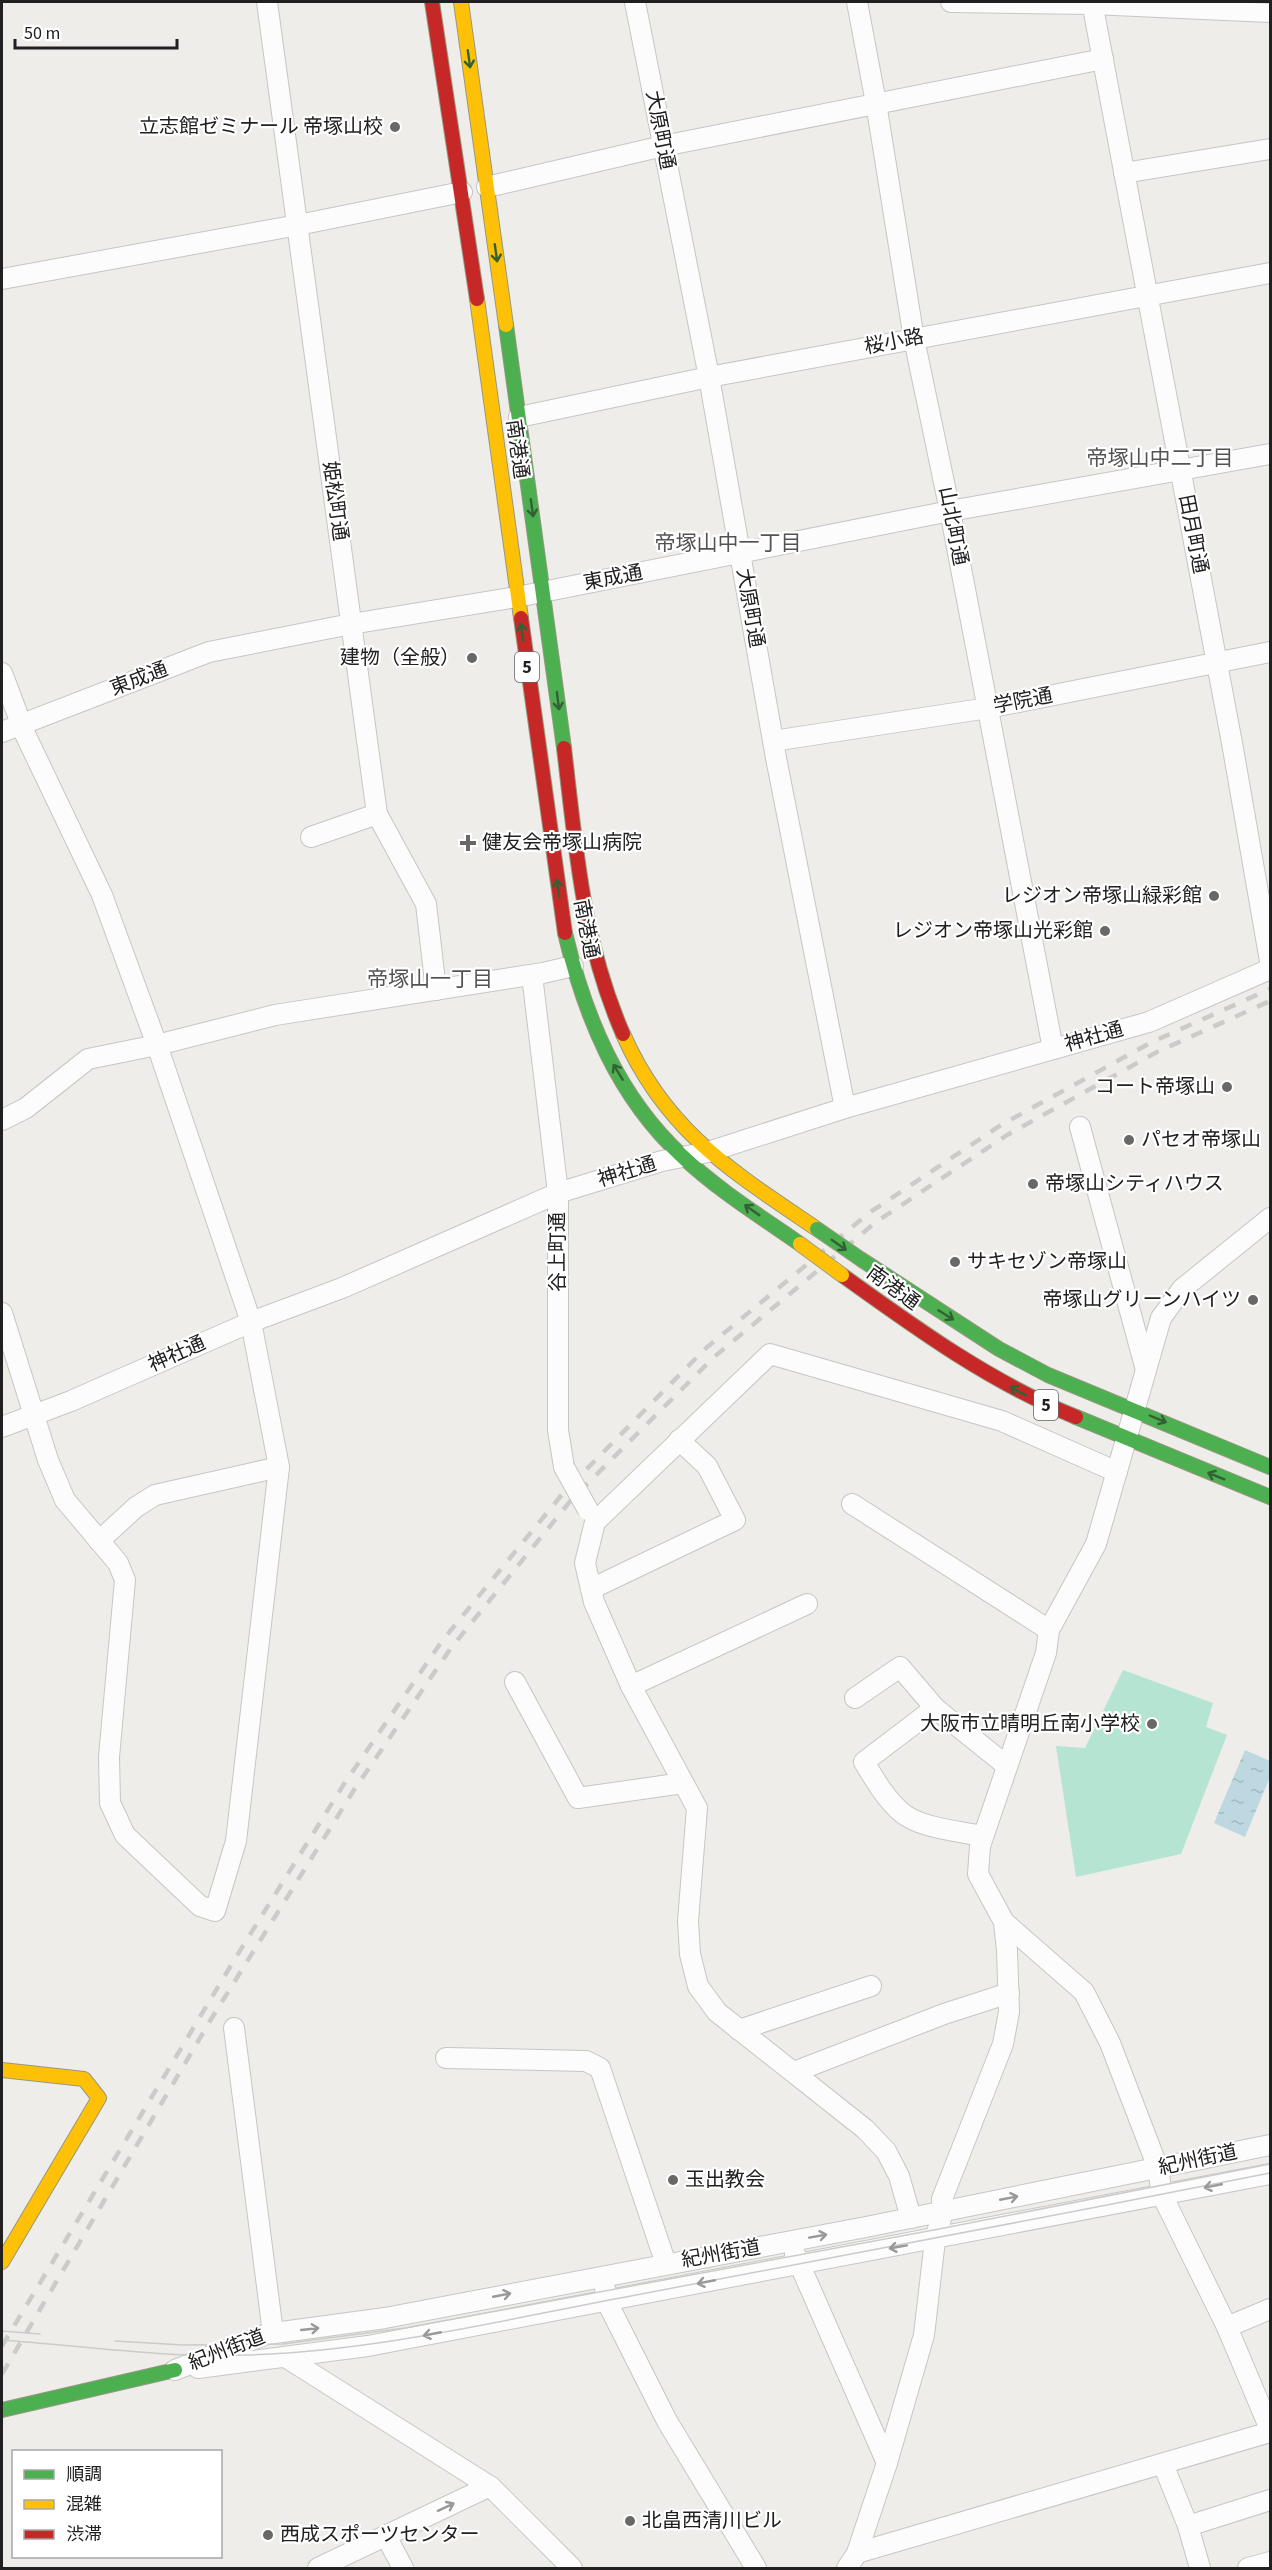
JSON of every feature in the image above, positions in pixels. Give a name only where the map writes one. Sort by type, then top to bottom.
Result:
[{"type":"main road","name":"南港通","points":[[432,2],[462,192],[562,918],[573,966],[589,1012],[607,1053],[648,1119],[681,1156],[726,1192],[947,1350],[1034,1400],[1126,1440],[1270,1497]]},
{"type":"main road","name":"南港通","points":[[461,2],[544,591],[585,916],[594,959],[629,1050],[659,1098],[708,1152],[862,1260],[999,1349],[1048,1375],[1270,1467]]},
{"type":"main road","points":[[2,2070],[84,2079],[99,2098],[2,2262]]},
{"type":"main road","name":"紀州街道","points":[[2,2411],[175,2370]]},
{"type":"street","name":"姫松町通","points":[[267,2],[377,814],[426,904],[436,990]]},
{"type":"street","name":"大原町通","points":[[635,2],[709,377],[773,741],[845,1108]]},
{"type":"street","name":"山北町通","points":[[857,2],[876,103],[914,339],[951,512],[1053,1049]]},
{"type":"street","points":[[951,2],[1142,4],[1270,12]]},
{"type":"street","name":"田月町通","points":[[1092,3],[1217,663],[1270,961]]},
{"type":"street","points":[[487,187],[663,146],[1103,59]]},
{"type":"street","points":[[1124,173],[1270,149]]},
{"type":"street","points":[[2,279],[298,225],[462,192]]},
{"type":"street","name":"桜小路","points":[[519,417],[709,377],[1270,273]]},
{"type":"street","name":"東成通","points":[[2,732],[209,652],[351,624],[517,597],[951,512],[1270,454]]},
{"type":"street","name":"学院通","points":[[773,741],[988,708],[1270,652]]},
{"type":"street","points":[[2,673],[21,725],[102,895],[157,1045],[251,1322],[279,1467],[236,1841],[215,1911],[200,1906],[124,1835],[110,1803],[109,1757],[125,1580],[118,1563],[64,1500],[2,1313]]},
{"type":"street","points":[[311,837],[377,814]]},
{"type":"street","points":[[2,1120],[26,1108],[88,1059],[157,1045],[275,1015],[532,975],[573,966]]},
{"type":"street","name":"神社通","points":[[2,1427],[251,1322],[342,1288],[558,1193],[681,1156],[708,1152],[845,1108],[1149,1022],[1270,969]]},
{"type":"street","name":"谷上町通","points":[[532,975],[558,1193],[558,1430],[564,1467],[592,1516]]},
{"type":"street","points":[[1080,1127],[1146,1370]]},
{"type":"street","points":[[852,2561],[1270,2431],[1227,2327],[1162,2196],[1158,2168],[1110,2043],[1084,1992],[1004,1922],[978,1874],[982,1836],[1046,1653],[1049,1630],[1096,1544],[1161,1318],[1182,1289],[1270,1218]]},
{"type":"street","points":[[911,2218],[898,2176],[886,2151],[865,2129],[717,2012],[698,1986],[690,1954],[689,1885],[697,1808],[631,1686],[594,1602],[585,1563],[592,1516],[679,1440],[770,1354],[1002,1421],[1117,1472]]},
{"type":"street","points":[[591,1589],[735,1520],[708,1466],[679,1440]]},
{"type":"street","points":[[99,1541],[136,1507],[155,1495],[279,1467]]},
{"type":"street","points":[[852,1504],[1049,1630]]},
{"type":"street","points":[[631,1686],[807,1604]]},
{"type":"street","points":[[855,1698],[900,1666],[935,1708],[1007,1766]]},
{"type":"street","points":[[515,1682],[578,1798],[684,1784]]},
{"type":"street","points":[[935,1708],[864,1762],[882,1790],[902,1813],[936,1827],[982,1836]]},
{"type":"street","points":[[852,2561],[887,2463],[924,2335],[935,2240],[943,2211],[942,2199],[1003,2044],[1009,1993],[1004,1922]]},
{"type":"street","points":[[739,2030],[871,1986]]},
{"type":"street","points":[[794,2072],[944,2014],[1009,1993]]},
{"type":"street","points":[[234,2028],[273,2333]]},
{"type":"street","points":[[446,2058],[586,2061],[600,2068],[666,2264]]},
{"type":"street","name":"紀州街道","points":[[175,2370],[273,2333],[385,2318],[603,2277],[911,2218],[1270,2145]]},
{"type":"street","name":"紀州街道","points":[[175,2370],[368,2346],[935,2240],[1270,2174]]},
{"type":"street","points":[[790,2241],[887,2463]]},
{"type":"street","points":[[603,2277],[607,2301],[667,2421],[756,2568]]},
{"type":"street","points":[[1227,2327],[1270,2309]]},
{"type":"street","points":[[286,2358],[490,2486],[572,2568]]},
{"type":"street","points":[[1163,2464],[1188,2526],[1200,2568]]},
{"type":"street","points":[[318,2568],[490,2486]]},
{"type":"street","points":[[1188,2526],[1270,2500]]},
{"type":"street","points":[[386,2536],[403,2568]]},
{"type":"street","points":[[1248,2568],[1270,2562]]},
{"type":"green space","points":[[1123,1670],[1213,1703],[1206,1727],[1227,1735],[1181,1854],[1076,1877],[1056,1746],[1085,1748]]},
{"type":"water","points":[[1245,1750],[1270,1761],[1270,1777],[1245,1837],[1214,1823]]},
{"type":"tram line","points":[[1246,2],[1270,3]]},
{"type":"tram line","points":[[115,2341],[183,2345],[283,2344],[405,2328],[939,2229],[1270,2164]]},
{"type":"tram line","points":[[2,2340],[186,2355],[296,2352],[394,2341],[1270,2173]]},
{"type":"tram line","points":[[2,2331],[40,2334]]},
{"type":"railway","points":[[2,2346],[236,1957],[344,1784],[442,1641],[564,1492],[706,1348],[869,1213],[1001,1125],[1152,1042],[1270,989]]},
{"type":"railway","points":[[2,2374],[210,2021],[354,1790],[451,1648],[572,1499],[714,1357],[876,1222],[1007,1135],[1157,1052],[1270,1001]]},
{"type":"traffic: fast","points":[[506,325],[564,748]]},
{"type":"traffic: fast","points":[[565,933],[594,1025],[622,1082],[640,1108],[659,1133],[710,1180],[800,1244]]},
{"type":"traffic: fast","points":[[817,1229],[862,1260]]},
{"type":"traffic: fast","points":[[862,1260],[999,1349],[1048,1375],[1270,1467]]},
{"type":"traffic: fast","points":[[1076,1417],[1270,1497]]},
{"type":"traffic: fast","points":[[2,2410],[175,2370]]},
{"type":"traffic: slow","points":[[461,2],[506,325]]},
{"type":"traffic: slow","points":[[477,299],[521,618]]},
{"type":"traffic: slow","points":[[623,1034],[640,1068],[681,1124],[730,1168],[817,1229]]},
{"type":"traffic: slow","points":[[800,1244],[842,1275]]},
{"type":"traffic: slow","points":[[2,2070],[84,2079],[99,2098],[2,2262]]},
{"type":"traffic: jam","points":[[432,2],[477,299]]},
{"type":"traffic: jam","points":[[521,618],[565,933]]},
{"type":"traffic: jam","points":[[564,748],[577,858],[589,929],[609,999],[623,1034]]},
{"type":"traffic: jam","points":[[842,1275],[926,1334],[984,1371],[1076,1417]]},
{"type":"place","name":"立志館ゼミナール 帝塚山校","points":[[395,127]]},
{"type":"place","name":"建物（全般）","points":[[472,658]]},
{"type":"place","name":"健友会帝塚山病院","points":[[468,843]]},
{"type":"place","name":"レジオン帝塚山緑彩館","points":[[1214,896]]},
{"type":"place","name":"レジオン帝塚山光彩館","points":[[1105,931]]},
{"type":"place","name":"コート帝塚山","points":[[1227,1087]]},
{"type":"place","name":"パセオ帝塚山","points":[[1129,1140]]},
{"type":"place","name":"帝塚山シティハウス","points":[[1033,1184]]},
{"type":"place","name":"サキセゾン帝塚山","points":[[955,1262]]},
{"type":"place","name":"帝塚山グリーンハイツ","points":[[1253,1300]]},
{"type":"place","name":"大阪市立晴明丘南小学校","points":[[1152,1724]]},
{"type":"place","name":"玉出教会","points":[[673,2180]]},
{"type":"place","name":"北畠西清川ビル","points":[[630,2521]]},
{"type":"place","name":"西成スポーツセンター","points":[[268,2535]]},
{"type":"district","name":"帝塚山中二丁目","points":[[1160,458]]},
{"type":"district","name":"帝塚山中一丁目","points":[[728,543]]},
{"type":"district","name":"帝塚山一丁目","points":[[430,979]]}]
